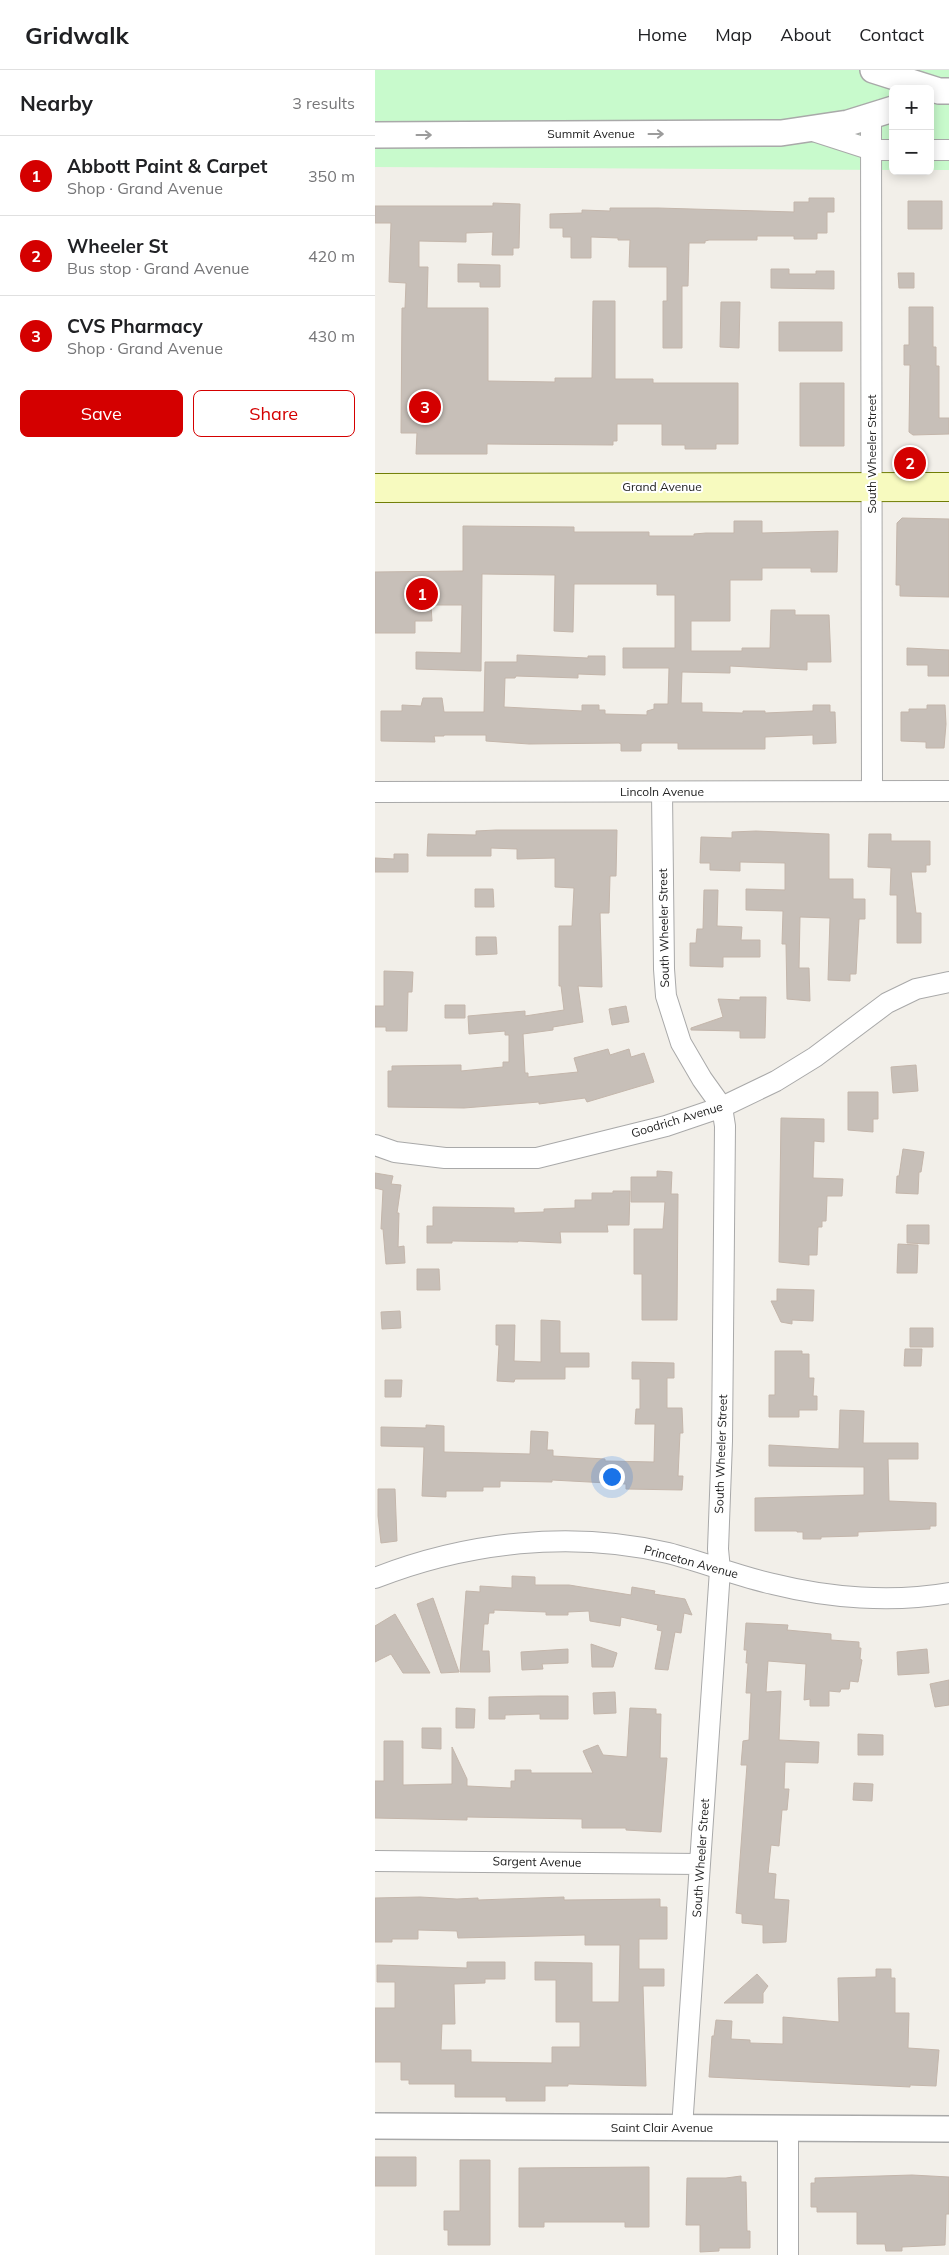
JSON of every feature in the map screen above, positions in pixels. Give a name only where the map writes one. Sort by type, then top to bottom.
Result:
[{"type":"main road","name":"Grand Avenue","points":[[375,488],[949,487]]},
{"type":"street","points":[[873,70],[939,93]]},
{"type":"street","name":"Summit Avenue","points":[[375,135],[781,133],[848,123],[882,113]]},
{"type":"street","name":"South Wheeler Street","points":[[872,791],[872,150],[882,113]]},
{"type":"street","name":"Summit Avenue","points":[[808,129],[872,150],[889,150]]},
{"type":"street","points":[[934,150],[949,150]]},
{"type":"street","name":"Lincoln Avenue","points":[[375,792],[949,791]]},
{"type":"street","name":"South Wheeler Street","points":[[662,792],[663,933],[666,996],[681,1043],[702,1079],[722,1107],[725,1126],[722,1441],[718,1549],[720,1570],[699,1864],[683,2128]]},
{"type":"street","name":"Goodrich Avenue","points":[[375,1146],[395,1152],[445,1158],[537,1158],[666,1126],[722,1107],[776,1081],[815,1057],[887,1003],[916,989],[949,982]]},
{"type":"street","name":"Princeton Avenue","points":[[375,1578],[405,1566],[453,1553],[495,1546],[539,1542],[582,1542],[625,1546],[668,1554],[774,1585],[853,1596],[897,1598],[949,1593]]},
{"type":"street","name":"Sargent Avenue","points":[[375,1861],[699,1864]]},
{"type":"street","name":"Saint Clair Avenue","points":[[375,2126],[949,2129]]},
{"type":"street","points":[[788,2128],[788,2255]]},
{"type":"green space","points":[[375,70],[949,70],[949,170],[934,170],[934,85],[889,85],[889,170],[375,167]]},
{"type":"building","points":[[809,198],[834,198],[834,212],[827,212],[827,233],[817,233],[817,239],[794,239],[794,236],[757,236],[757,240],[709,240],[705,241],[705,243],[689,243],[688,286],[682,286],[682,348],[663,348],[663,301],[667,301],[667,267],[629,267],[630,240],[618,240],[618,238],[591,237],[591,258],[571,258],[571,237],[563,237],[563,228],[550,228],[550,214],[582,213],[582,210],[610,211],[610,208],[658,208],[794,212],[794,202],[809,202]]},
{"type":"building","points":[[908,201],[942,201],[942,229],[908,229]]},
{"type":"building","points":[[493,203],[520,204],[519,248],[513,248],[513,255],[492,255],[493,232],[466,233],[466,242],[419,241],[419,267],[428,267],[427,308],[488,308],[488,381],[555,382],[555,378],[592,378],[593,301],[615,301],[615,379],[653,379],[653,383],[738,383],[738,444],[716,444],[716,449],[685,449],[685,445],[662,445],[662,424],[617,424],[617,441],[613,441],[613,445],[487,444],[487,454],[416,454],[417,433],[401,433],[402,308],[405,308],[406,283],[389,282],[391,223],[375,223],[375,206],[493,206]]},
{"type":"building","points":[[458,264],[500,265],[500,287],[480,287],[480,282],[458,282]]},
{"type":"building","points":[[771,269],[789,269],[789,274],[816,274],[816,271],[834,271],[834,289],[771,288]]},
{"type":"building","points":[[898,273],[914,273],[914,288],[899,288]]},
{"type":"building","points":[[721,302],[740,302],[739,348],[720,347]]},
{"type":"building","points":[[909,307],[933,307],[933,347],[936,347],[936,366],[939,366],[939,418],[949,418],[949,434],[913,435],[909,432],[910,365],[904,365],[904,345],[909,345]]},
{"type":"building","points":[[779,322],[842,322],[842,351],[779,351]]},
{"type":"building","points":[[800,383],[844,383],[844,446],[800,446]]},
{"type":"building","points":[[902,518],[949,519],[949,597],[900,596],[900,585],[896,585],[897,523]]},
{"type":"building","points":[[734,521],[762,521],[762,533],[838,531],[837,572],[811,572],[811,568],[762,568],[762,580],[730,580],[730,621],[691,621],[691,651],[742,651],[742,648],[770,648],[771,610],[795,610],[795,615],[829,615],[831,662],[807,662],[807,670],[730,666],[730,673],[682,672],[681,703],[702,703],[702,712],[743,713],[743,711],[765,711],[765,713],[813,711],[813,705],[830,705],[830,712],[835,712],[836,743],[813,744],[813,735],[765,737],[765,749],[678,749],[678,743],[643,743],[641,744],[641,751],[621,751],[621,744],[619,743],[529,744],[486,741],[486,735],[434,736],[435,742],[381,741],[381,711],[402,711],[402,705],[421,706],[423,698],[442,698],[444,712],[484,712],[485,662],[517,662],[517,655],[588,658],[588,656],[605,656],[605,675],[578,674],[578,678],[516,676],[515,678],[505,678],[504,707],[582,711],[582,705],[599,705],[599,710],[605,710],[605,714],[647,715],[647,711],[654,709],[654,704],[668,704],[669,668],[623,668],[623,648],[675,648],[675,595],[657,595],[657,584],[574,584],[573,632],[554,631],[555,575],[482,574],[481,671],[416,669],[416,652],[461,653],[462,605],[431,605],[432,621],[415,621],[415,633],[375,633],[375,572],[463,571],[463,526],[574,527],[574,532],[649,532],[649,536],[694,536],[694,534],[706,533],[734,533]]},
{"type":"building","points":[[907,648],[949,650],[949,676],[928,676],[928,665],[907,665]]},
{"type":"building","points":[[927,705],[945,705],[944,748],[926,748],[926,742],[901,741],[901,712],[909,712],[909,709],[927,709]]},
{"type":"building","points":[[617,830],[616,876],[610,876],[609,913],[600,913],[602,987],[578,986],[583,1022],[553,1027],[553,1030],[523,1034],[525,1073],[528,1073],[528,1077],[578,1072],[574,1058],[608,1049],[610,1055],[629,1049],[631,1057],[644,1053],[654,1082],[587,1102],[585,1098],[539,1104],[539,1102],[464,1108],[388,1107],[388,1071],[392,1071],[392,1066],[461,1065],[461,1071],[503,1067],[503,1062],[509,1062],[509,1035],[505,1035],[505,1031],[469,1034],[468,1016],[525,1011],[525,1016],[564,1010],[561,986],[559,986],[559,926],[572,926],[574,888],[555,887],[555,858],[517,859],[517,849],[491,848],[491,856],[427,856],[428,834],[476,835],[476,831]]},
{"type":"building","points":[[732,832],[829,834],[829,879],[853,879],[853,899],[865,899],[865,919],[859,919],[856,974],[850,974],[850,981],[828,980],[830,918],[800,917],[799,968],[809,968],[810,1001],[787,999],[786,944],[782,944],[783,911],[746,910],[746,889],[785,890],[785,863],[740,862],[740,871],[710,870],[710,863],[700,863],[701,837],[732,838]]},
{"type":"building","points":[[869,834],[891,834],[891,841],[930,841],[930,865],[926,865],[926,872],[911,872],[916,913],[921,913],[921,943],[897,943],[897,895],[890,895],[891,868],[868,867]]},
{"type":"building","points":[[394,854],[408,854],[408,872],[375,872],[375,858],[394,859]]},
{"type":"building","points":[[475,889],[493,889],[494,907],[475,907]]},
{"type":"building","points":[[704,890],[718,890],[717,926],[742,927],[741,940],[760,940],[760,957],[723,957],[723,967],[690,966],[690,943],[696,943],[697,929],[703,929]]},
{"type":"building","points":[[476,937],[496,937],[497,954],[476,955]]},
{"type":"building","points":[[384,971],[413,972],[412,992],[408,992],[407,1031],[386,1031],[386,1027],[375,1027],[375,1006],[384,1006]]},
{"type":"building","points":[[740,997],[766,997],[765,1038],[740,1038],[740,1031],[691,1030],[691,1028],[723,1017],[718,999],[740,1000]]},
{"type":"building","points":[[445,1005],[465,1005],[465,1018],[445,1018]]},
{"type":"building","points":[[626,1006],[629,1022],[612,1025],[609,1009]]},
{"type":"building","points":[[916,1065],[918,1091],[893,1093],[891,1067]]},
{"type":"building","points":[[848,1092],[878,1092],[878,1119],[873,1119],[873,1132],[848,1130]]},
{"type":"building","points":[[781,1118],[824,1119],[824,1142],[814,1141],[813,1178],[843,1179],[842,1196],[827,1196],[826,1221],[822,1221],[822,1227],[818,1227],[817,1255],[809,1255],[809,1265],[779,1262]]},
{"type":"building","points":[[903,1149],[924,1152],[921,1172],[919,1172],[918,1194],[896,1193],[897,1176],[899,1176]]},
{"type":"building","points":[[657,1171],[672,1172],[671,1194],[678,1194],[677,1320],[642,1320],[642,1274],[634,1274],[634,1229],[663,1229],[665,1202],[631,1202],[631,1177],[657,1177]]},
{"type":"building","points":[[375,1173],[393,1176],[391,1184],[401,1185],[397,1213],[399,1213],[398,1247],[404,1246],[405,1263],[386,1264],[383,1229],[381,1229],[383,1190],[375,1188]]},
{"type":"building","points":[[613,1191],[630,1191],[629,1225],[607,1225],[608,1232],[560,1232],[561,1243],[452,1241],[452,1243],[427,1243],[427,1226],[433,1226],[433,1207],[514,1208],[514,1213],[544,1212],[544,1209],[575,1208],[575,1200],[592,1200],[592,1193],[613,1193]]},
{"type":"building","points":[[907,1225],[929,1225],[929,1244],[907,1243]]},
{"type":"building","points":[[898,1244],[918,1245],[917,1273],[897,1273]]},
{"type":"building","points":[[417,1269],[439,1269],[440,1290],[417,1290]]},
{"type":"building","points":[[777,1289],[814,1290],[813,1321],[792,1320],[792,1324],[781,1322],[771,1301],[777,1301]]},
{"type":"building","points":[[400,1311],[401,1328],[382,1329],[381,1312]]},
{"type":"building","points":[[541,1320],[560,1321],[560,1353],[589,1353],[589,1367],[565,1367],[565,1379],[497,1381],[499,1345],[496,1345],[496,1325],[515,1325],[514,1361],[541,1362]]},
{"type":"building","points":[[910,1328],[933,1328],[933,1347],[910,1347]]},
{"type":"building","points":[[905,1349],[922,1349],[921,1366],[904,1366]]},
{"type":"building","points":[[775,1351],[802,1351],[802,1354],[809,1354],[809,1378],[814,1378],[813,1396],[817,1396],[817,1410],[799,1410],[799,1417],[769,1417],[769,1395],[775,1395]]},
{"type":"building","points":[[632,1362],[674,1363],[674,1378],[667,1378],[667,1408],[682,1408],[683,1433],[680,1433],[678,1476],[683,1476],[682,1490],[626,1489],[626,1484],[552,1480],[552,1482],[500,1481],[500,1487],[483,1487],[483,1491],[446,1491],[446,1497],[422,1496],[424,1447],[381,1446],[381,1427],[426,1428],[426,1425],[444,1426],[444,1452],[530,1454],[531,1431],[548,1432],[547,1450],[553,1450],[553,1456],[605,1459],[605,1461],[654,1462],[655,1424],[635,1424],[636,1409],[640,1409],[640,1379],[632,1379]]},
{"type":"building","points":[[385,1380],[402,1380],[401,1397],[385,1397]]},
{"type":"building","points":[[840,1410],[864,1411],[863,1443],[918,1443],[918,1459],[888,1459],[889,1501],[936,1503],[936,1526],[930,1526],[930,1529],[858,1532],[858,1536],[821,1537],[821,1539],[803,1539],[803,1532],[797,1531],[755,1531],[755,1498],[864,1495],[864,1467],[769,1466],[769,1445],[839,1449]]},
{"type":"building","points":[[378,1489],[395,1489],[397,1541],[381,1543]]},
{"type":"building","points":[[512,1576],[535,1577],[535,1585],[569,1585],[631,1595],[632,1587],[655,1591],[654,1594],[685,1599],[692,1615],[684,1613],[681,1633],[675,1632],[668,1670],[655,1669],[662,1631],[657,1630],[658,1625],[621,1617],[620,1626],[590,1621],[589,1611],[568,1612],[568,1615],[546,1615],[546,1612],[494,1610],[494,1613],[489,1613],[488,1624],[484,1624],[482,1651],[489,1651],[490,1672],[460,1672],[466,1591],[480,1592],[480,1586],[512,1588]]},
{"type":"building","points":[[433,1598],[459,1672],[441,1673],[417,1604]]},
{"type":"building","points":[[395,1614],[430,1673],[403,1673],[391,1654],[375,1662],[375,1626]]},
{"type":"building","points":[[746,1623],[788,1625],[787,1630],[831,1634],[831,1640],[859,1642],[859,1648],[861,1648],[860,1659],[862,1660],[858,1682],[850,1681],[849,1689],[841,1689],[840,1692],[829,1691],[829,1706],[810,1706],[810,1699],[804,1700],[806,1664],[768,1661],[766,1692],[781,1691],[779,1740],[819,1742],[818,1763],[785,1762],[784,1789],[789,1789],[787,1810],[782,1810],[779,1846],[771,1845],[768,1873],[776,1874],[774,1899],[789,1900],[786,1942],[763,1943],[763,1925],[742,1923],[742,1914],[736,1913],[747,1765],[741,1765],[743,1741],[749,1740],[751,1693],[746,1693],[748,1663],[746,1663],[747,1650],[744,1650]]},
{"type":"building","points":[[591,1644],[617,1653],[613,1667],[592,1667]]},
{"type":"building","points":[[568,1649],[568,1663],[542,1664],[543,1669],[522,1670],[521,1652]]},
{"type":"building","points":[[927,1649],[929,1673],[898,1675],[897,1652]]},
{"type":"building","points":[[949,1680],[949,1705],[935,1707],[930,1684]]},
{"type":"building","points":[[615,1692],[616,1713],[594,1714],[593,1693]]},
{"type":"building","points":[[568,1696],[568,1719],[540,1719],[540,1714],[505,1715],[505,1719],[489,1719],[489,1697]]},
{"type":"building","points":[[456,1708],[475,1709],[474,1728],[456,1728]]},
{"type":"building","points":[[630,1708],[656,1709],[656,1714],[661,1714],[660,1758],[667,1758],[661,1832],[626,1830],[626,1828],[582,1828],[582,1819],[467,1817],[467,1820],[375,1818],[375,1781],[384,1781],[384,1741],[403,1741],[403,1785],[452,1784],[452,1747],[467,1779],[467,1786],[511,1788],[511,1781],[515,1781],[515,1770],[531,1770],[531,1773],[593,1773],[583,1751],[598,1745],[603,1755],[627,1757]]},
{"type":"building","points":[[422,1728],[441,1728],[441,1749],[422,1748]]},
{"type":"building","points":[[858,1734],[883,1735],[883,1755],[858,1755]]},
{"type":"building","points":[[854,1783],[873,1784],[872,1801],[853,1800]]},
{"type":"building","points":[[564,1897],[564,1900],[660,1899],[660,1907],[667,1907],[667,1939],[639,1939],[639,1969],[664,1969],[664,1986],[643,1986],[646,2086],[568,2084],[568,2086],[545,2086],[545,2101],[506,2101],[506,2097],[455,2097],[455,2084],[409,2084],[409,2080],[401,2080],[401,2062],[375,2062],[375,2008],[395,2008],[395,1982],[377,1982],[377,1965],[467,1968],[467,1962],[505,1962],[505,1979],[485,1979],[485,1983],[454,1984],[455,2024],[442,2024],[441,2050],[471,2050],[471,2062],[552,2063],[552,2047],[580,2047],[580,2022],[556,2022],[556,1980],[535,1980],[535,1962],[592,1963],[592,2002],[619,2002],[620,1945],[585,1945],[585,1935],[458,1938],[457,1931],[418,1930],[418,1939],[392,1939],[392,1942],[375,1942],[375,1898],[478,1898],[478,1900]]},
{"type":"building","points":[[876,1969],[891,1969],[891,1978],[895,1978],[895,2013],[909,2013],[908,2048],[939,2050],[936,2086],[910,2085],[910,2087],[709,2077],[712,2036],[714,2036],[716,2020],[732,2021],[731,2039],[750,2040],[750,2043],[783,2044],[783,2017],[839,2022],[838,1978],[876,1977]]},
{"type":"building","points":[[757,1974],[768,1986],[763,1993],[763,2003],[724,2003]]},
{"type":"building","points":[[375,2157],[416,2157],[416,2186],[375,2186]]},
{"type":"building","points":[[460,2160],[490,2160],[490,2245],[448,2245],[448,2230],[444,2230],[444,2211],[460,2211]]},
{"type":"building","points":[[649,2167],[649,2227],[625,2227],[625,2222],[544,2222],[544,2227],[519,2227],[519,2168]]},
{"type":"building","points":[[912,2175],[949,2177],[949,2214],[946,2214],[945,2245],[902,2247],[902,2251],[886,2251],[885,2244],[857,2244],[857,2212],[817,2212],[817,2207],[811,2207],[811,2183],[815,2183],[815,2178]]},
{"type":"building","points":[[741,2176],[741,2182],[746,2182],[747,2231],[750,2231],[750,2248],[719,2248],[719,2251],[700,2252],[700,2225],[686,2225],[687,2178]]},
{"type":"place","name":"CVS Pharmacy","points":[[425,407]]},
{"type":"place","name":"Wheeler St","points":[[910,463]]},
{"type":"place","name":"Abbott Paint & Carpet","points":[[422,594]]}]
